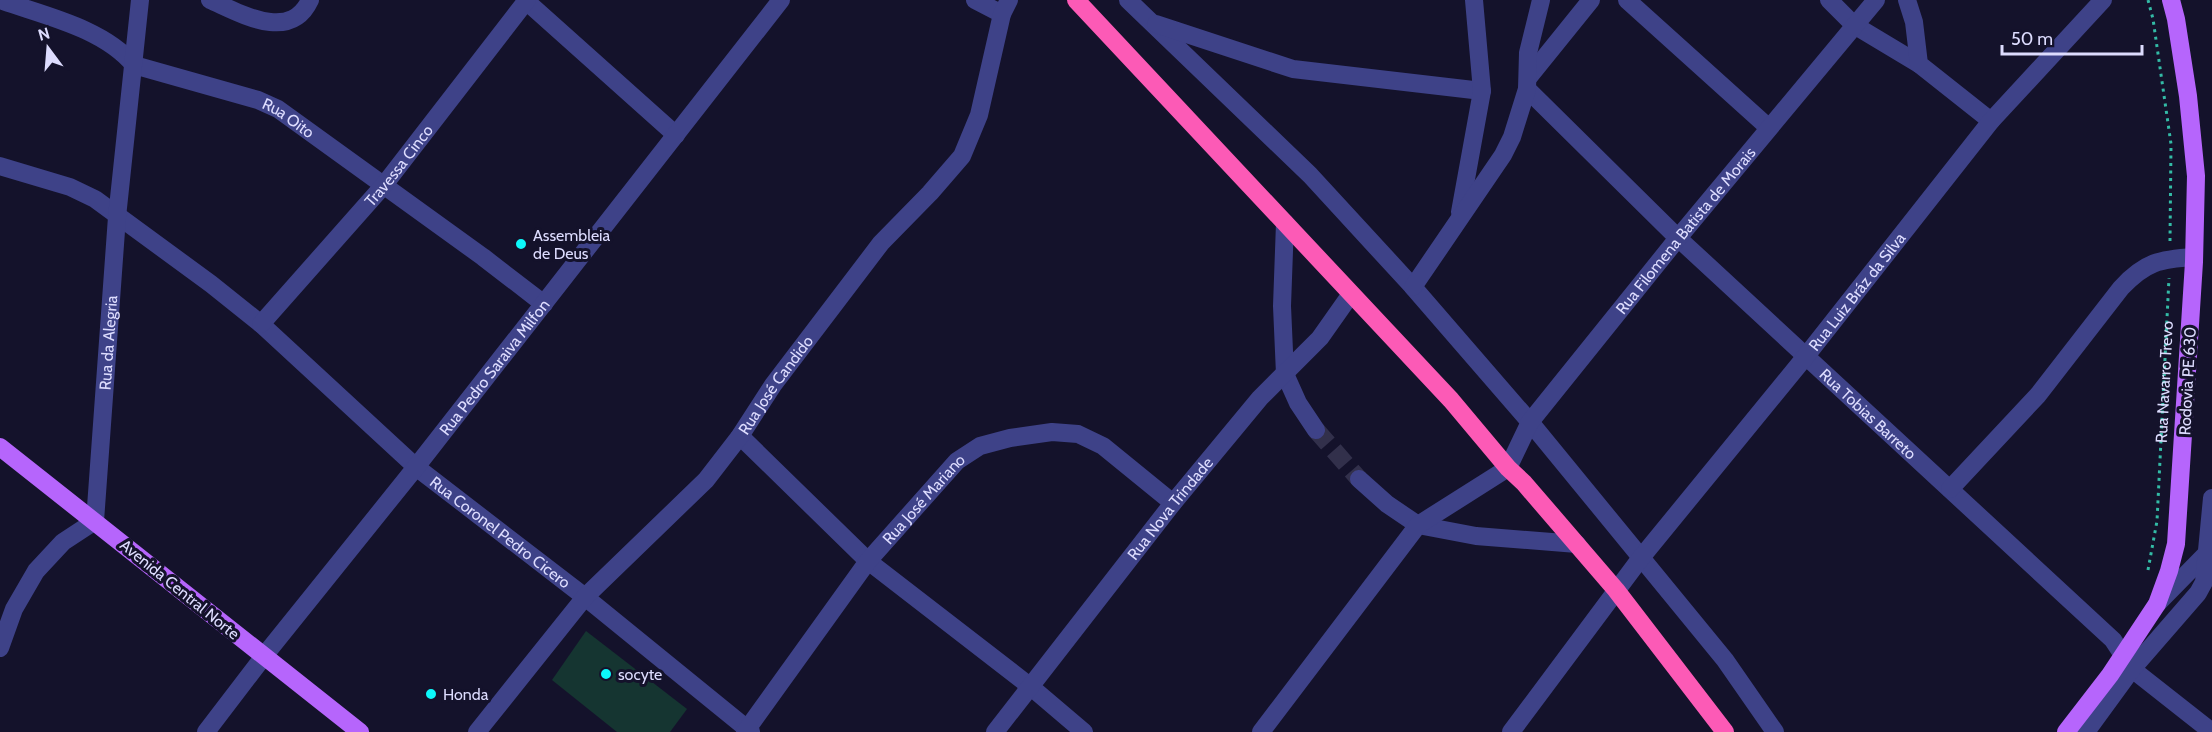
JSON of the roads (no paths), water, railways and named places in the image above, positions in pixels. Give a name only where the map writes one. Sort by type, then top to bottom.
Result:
[{"type":"highway","points":[[1076,0],[1451,400],[1616,590],[1725,732]]},
{"type":"main road","name":"Rodovia PE 630","points":[[2066,732],[2128,662],[2157,604],[2176,544],[2184,445],[2196,176],[2193,137],[2176,19],[2171,0]]},
{"type":"main road","name":"Avenida Central Norte","points":[[0,447],[360,732]]},
{"type":"street","name":"Rua Oito","points":[[0,0],[88,32],[112,44],[123,52],[134,65],[258,100],[268,105],[294,120],[544,304]]},
{"type":"street","name":"Rua da Alegria","points":[[95,521],[117,217],[140,0]]},
{"type":"street","points":[[210,0],[254,19],[274,23],[287,22],[298,16],[310,0]]},
{"type":"street","points":[[526,0],[676,135]]},
{"type":"street","name":"Travessa Cinco","points":[[261,324],[384,185],[526,0]]},
{"type":"street","name":"Rua Pedro Saraiva Milfon","points":[[206,732],[781,0]]},
{"type":"street","points":[[975,0],[1006,7]]},
{"type":"street","points":[[1128,0],[1310,175],[1413,287],[1530,422],[1725,660],[1775,732]]},
{"type":"street","points":[[1458,219],[1482,91],[1474,0]]},
{"type":"street","points":[[1413,287],[1503,155],[1512,137],[1527,83],[1528,53],[1541,0]]},
{"type":"street","points":[[1527,83],[1591,0]]},
{"type":"street","points":[[1627,0],[1769,128]]},
{"type":"street","points":[[1829,0],[1854,25],[1919,64],[1991,121]]},
{"type":"street","name":"Rua Filomena Batista de Morais","points":[[1508,468],[1530,422],[1678,237],[1876,0]]},
{"type":"street","points":[[1907,0],[1914,22],[1919,64]]},
{"type":"street","name":"Rua Luiz Bráz da Silva","points":[[1511,732],[1640,559],[1806,356],[1991,121],[2103,0]]},
{"type":"street","name":"Rua José Candido","points":[[477,732],[585,597],[706,480],[740,436],[773,385],[881,243],[962,156],[979,115],[1006,7]]},
{"type":"street","points":[[1152,23],[1293,69],[1482,91]]},
{"type":"street","name":"Rua Tobias Barreto","points":[[1527,83],[1678,237],[2113,640],[2128,662],[2212,732]]},
{"type":"street","name":"Rua Coronel Pedro Cicero","points":[[0,166],[70,187],[95,199],[211,284],[261,324],[416,467],[585,597],[748,731]]},
{"type":"street","points":[[1285,223],[1281,306],[1285,374],[1298,403],[1316,430]]},
{"type":"street","points":[[1950,489],[2038,395],[2136,272],[2151,263],[2194,257]]},
{"type":"street","name":"Rua Nova Trindade","points":[[995,732],[1173,503],[1260,398],[1320,338],[1351,294]]},
{"type":"street","name":"Rua José Mariano","points":[[748,731],[868,561],[957,461],[980,446],[1010,438],[1052,432],[1078,434],[1103,446],[1173,503]]},
{"type":"street","points":[[740,436],[868,561],[1031,687],[1084,732]]},
{"type":"street","points":[[1261,732],[1418,525],[1508,468]]},
{"type":"street","points":[[1359,479],[1387,504],[1418,525],[1476,536],[1577,544]]},
{"type":"street","points":[[2086,732],[2128,662],[2198,593],[2204,582],[2212,498]]},
{"type":"street","points":[[0,648],[14,609],[36,571],[63,542],[95,521]]},
{"type":"street","points":[[2157,604],[2208,552]]},
{"type":"tunnel","points":[[1316,430],[1359,479]]},
{"type":"place","name":"Assembleia de Deus","points":[[521,244]]},
{"type":"place","name":"socyte","points":[[606,674]]},
{"type":"place","name":"Honda","points":[[431,694]]}]
